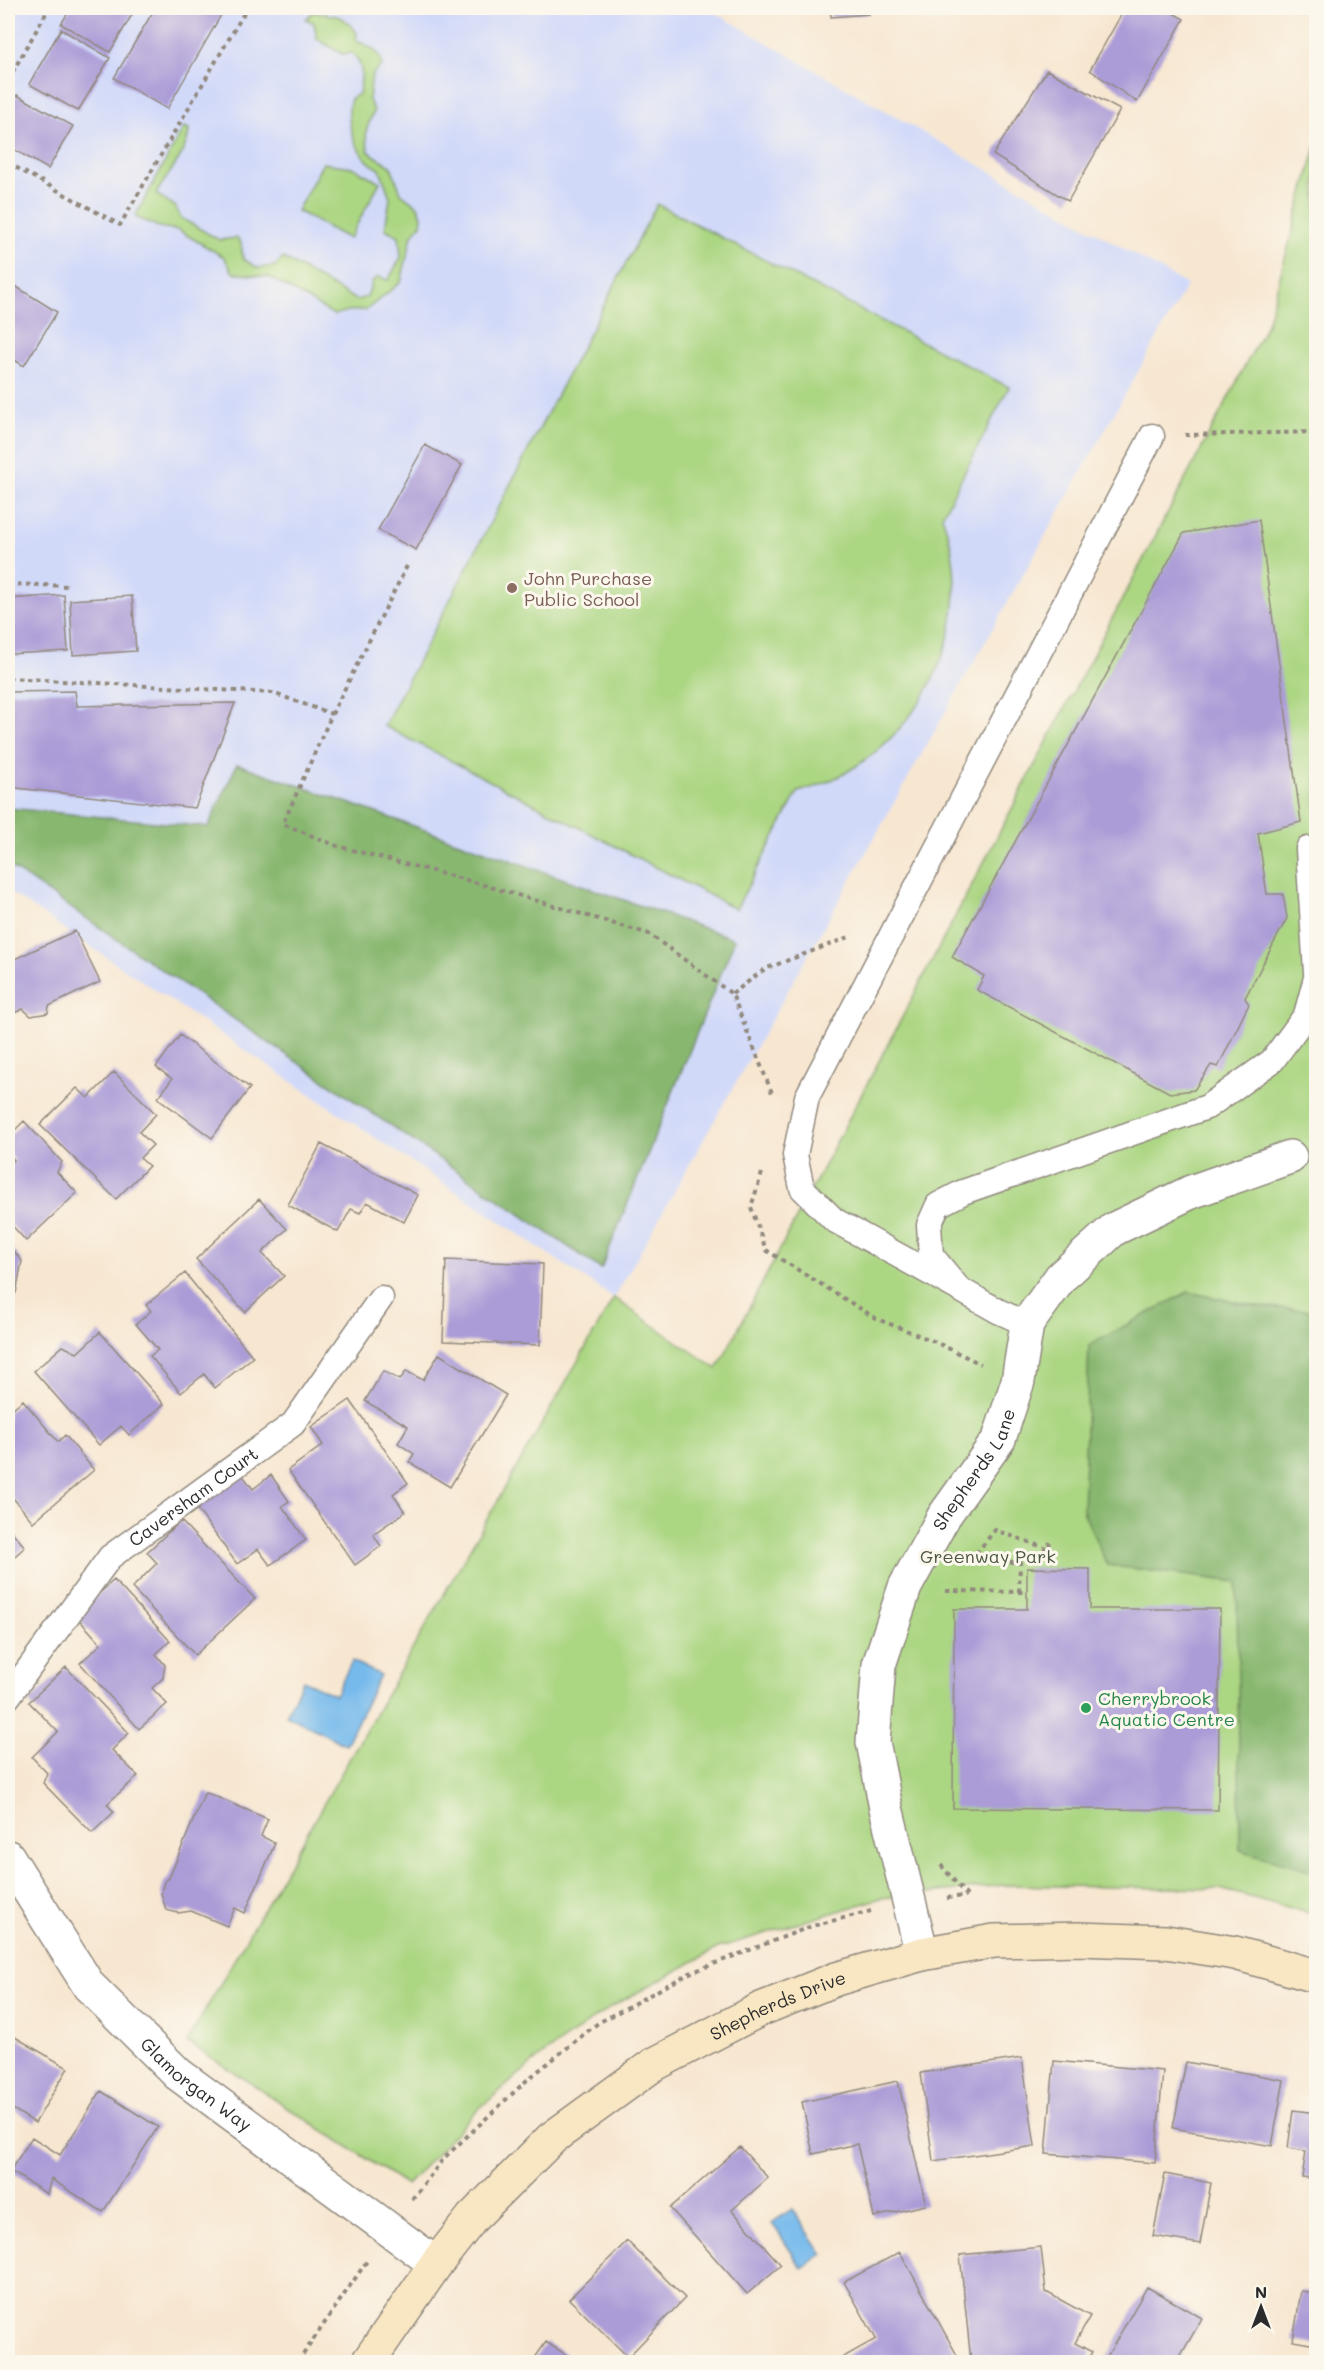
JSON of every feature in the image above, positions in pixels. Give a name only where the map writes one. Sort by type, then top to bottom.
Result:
[{"type":"main road","name":"Shepherds Drive","points":[[368,2362],[436,2264],[472,2218],[552,2138],[653,2065],[761,2009],[836,1979],[922,1954],[994,1941],[1078,1939],[1166,1942],[1234,1953],[1317,1977]]},
{"type":"street","name":"Shepherds Lane","points":[[922,1954],[886,1808],[873,1742],[879,1665],[905,1587],[944,1516],[999,1439],[1018,1381],[1027,1324],[1061,1277],[1114,1229],[1191,1192],[1290,1157]]},
{"type":"street","name":"Glamorgan Way","points":[[8,1857],[88,1986],[178,2074],[436,2264]]},
{"type":"lane","points":[[1027,1324],[998,1311],[834,1220],[802,1188],[795,1155],[807,1098],[1152,436]]},
{"type":"lane","points":[[1308,849],[1317,972]]},
{"type":"lane","points":[[958,1289],[931,1255],[929,1225],[938,1205],[963,1192],[1207,1107],[1272,1061],[1306,1015],[1317,978]]},
{"type":"lane","name":"Caversham Court","points":[[8,1697],[110,1557],[293,1424],[381,1298]]},
{"type":"path","points":[[8,80],[49,8]]},
{"type":"path","points":[[8,163],[120,225],[247,8]]},
{"type":"path","points":[[1152,436],[1317,432]]},
{"type":"path","points":[[407,566],[332,714],[283,824],[337,846],[470,881],[649,934],[732,994],[773,1094]]},
{"type":"path","points":[[8,584],[70,586]]},
{"type":"path","points":[[8,678],[273,693],[332,714]]},
{"type":"path","points":[[732,994],[765,969],[901,917]]},
{"type":"path","points":[[766,1162],[751,1207],[766,1250],[877,1319],[931,1340],[1018,1381]]},
{"type":"path","points":[[1019,1592],[1020,1562],[970,1561],[995,1530],[1048,1549],[1050,1542]]},
{"type":"path","points":[[942,1591],[1027,1592]]},
{"type":"path","points":[[941,1864],[967,1896]]},
{"type":"shaded area","name":"John Purchase Public School","points":[[8,8],[707,8],[1187,285],[614,1298],[8,891]]},
{"type":"green space","points":[[313,12],[332,15],[347,21],[357,33],[356,40],[379,56],[382,65],[372,75],[369,100],[374,111],[367,131],[369,152],[391,166],[401,193],[418,206],[422,216],[421,225],[412,235],[401,282],[366,310],[334,315],[269,277],[233,273],[224,257],[178,230],[159,227],[135,217],[184,127],[189,129],[185,146],[177,163],[156,194],[175,206],[181,218],[219,240],[237,238],[241,243],[243,259],[258,268],[275,266],[283,258],[356,300],[367,297],[372,282],[378,277],[388,280],[401,257],[399,236],[385,229],[390,198],[380,169],[364,157],[358,148],[349,118],[351,98],[359,94],[361,67],[351,53],[342,54],[317,39],[314,23],[306,19]]},
{"type":"green space","name":"Greenway Park","points":[[1316,146],[1316,1915],[1220,1889],[1004,1885],[881,1898],[718,1948],[611,2007],[541,2056],[474,2113],[407,2185],[187,2042],[614,1298],[717,1369],[1267,324]]},
{"type":"green space","points":[[323,163],[352,167],[380,182],[349,239],[297,211]]},
{"type":"green space","points":[[657,204],[1009,387],[942,516],[953,559],[954,603],[946,645],[930,685],[906,721],[875,752],[839,776],[798,792],[736,909],[384,726]]},
{"type":"green space","points":[[237,764],[735,939],[601,1269],[8,865],[8,808],[208,827]]},
{"type":"green space","points":[[1188,1292],[1256,1306],[1316,1311],[1316,1872],[1240,1850],[1237,1582],[1107,1565],[1083,1511],[1089,1345]]},
{"type":"water","points":[[352,1661],[380,1675],[346,1745],[286,1715],[303,1680],[335,1695]]},
{"type":"water","points":[[792,2209],[823,2254],[802,2268],[772,2223]]},
{"type":"building","points":[[71,8],[136,8],[110,52],[61,24]]},
{"type":"building","points":[[155,8],[225,8],[167,109],[114,78]]},
{"type":"building","points":[[830,8],[869,8],[869,14],[831,17]]},
{"type":"building","points":[[1125,8],[1164,8],[1184,19],[1137,102],[1090,70]]},
{"type":"building","points":[[61,29],[110,58],[78,111],[29,84]]},
{"type":"building","points":[[1047,70],[1120,110],[1068,201],[993,155]]},
{"type":"building","points":[[17,95],[73,126],[48,169],[8,146],[8,112]]},
{"type":"building","points":[[12,284],[57,312],[24,366],[8,356],[8,290]]},
{"type":"building","points":[[425,445],[462,465],[416,550],[378,530]]},
{"type":"building","points":[[1259,520],[1301,822],[1258,833],[1267,894],[1283,894],[1287,918],[1245,998],[1249,1004],[1218,1067],[1211,1065],[1194,1090],[1170,1093],[977,990],[984,976],[952,957],[1184,533]]},
{"type":"building","points":[[64,595],[68,651],[8,654],[8,599]]},
{"type":"building","points":[[132,596],[136,651],[73,655],[70,600]]},
{"type":"building","points":[[75,691],[77,706],[235,703],[195,808],[8,787],[8,692]]},
{"type":"building","points":[[75,931],[100,982],[49,1006],[48,1013],[31,1016],[23,1009],[8,1016],[8,962]]},
{"type":"building","points":[[180,1035],[250,1088],[212,1138],[158,1098],[172,1079],[156,1067]]},
{"type":"building","points":[[114,1072],[156,1114],[139,1132],[153,1145],[140,1158],[149,1166],[116,1199],[40,1125],[77,1088],[88,1098]]},
{"type":"building","points":[[24,1121],[62,1162],[57,1172],[77,1193],[26,1241],[8,1221],[8,1166],[14,1160],[8,1152],[8,1137]]},
{"type":"building","points":[[321,1144],[418,1195],[404,1222],[367,1202],[360,1213],[351,1209],[338,1232],[288,1205]]},
{"type":"building","points":[[259,1199],[287,1229],[262,1253],[284,1276],[245,1312],[196,1259]]},
{"type":"building","points":[[8,1244],[22,1261],[16,1293],[8,1300]]},
{"type":"building","points":[[446,1260],[543,1264],[540,1345],[443,1341]]},
{"type":"building","points":[[185,1273],[253,1357],[215,1388],[204,1374],[181,1393],[150,1356],[158,1350],[136,1324],[151,1311],[146,1305]]},
{"type":"building","points":[[100,1332],[164,1404],[129,1435],[121,1426],[99,1445],[34,1371],[63,1346],[77,1353]]},
{"type":"building","points":[[439,1354],[506,1395],[450,1487],[409,1462],[414,1454],[398,1443],[408,1426],[365,1401],[383,1371],[400,1380],[406,1371],[423,1380]]},
{"type":"building","points":[[23,1400],[58,1442],[65,1435],[94,1470],[33,1522],[8,1492],[8,1412]]},
{"type":"building","points":[[350,1400],[408,1483],[393,1494],[405,1512],[373,1534],[381,1546],[355,1565],[288,1470],[323,1445],[311,1427]]},
{"type":"building","points":[[240,1472],[253,1489],[271,1475],[289,1501],[282,1506],[306,1540],[270,1565],[258,1549],[237,1564],[194,1505]]},
{"type":"building","points":[[181,1521],[255,1599],[195,1655],[132,1588],[157,1563],[147,1552]]},
{"type":"building","points":[[8,1527],[25,1547],[8,1562]]},
{"type":"building","name":"Cherrybrook Aquatic Centre","points":[[1027,1568],[1090,1569],[1090,1609],[1220,1609],[1218,1810],[953,1808],[954,1609],[1027,1609]]},
{"type":"building","points":[[114,1580],[170,1641],[156,1654],[165,1665],[163,1678],[152,1688],[167,1704],[139,1729],[80,1663],[101,1644],[75,1615]]},
{"type":"building","points":[[66,1667],[129,1733],[112,1750],[138,1776],[107,1804],[114,1812],[92,1833],[43,1783],[47,1773],[32,1757],[58,1732],[29,1702]]},
{"type":"building","points":[[205,1792],[268,1819],[261,1836],[275,1843],[245,1913],[235,1908],[227,1926],[191,1911],[178,1913],[166,1910],[161,1893]]},
{"type":"building","points":[[8,2033],[68,2068],[35,2123],[8,2106]]},
{"type":"building","points":[[1022,2058],[1035,2146],[933,2161],[921,2073]]},
{"type":"building","points":[[1054,2061],[1163,2071],[1155,2163],[1046,2154]]},
{"type":"building","points":[[1186,2062],[1284,2080],[1272,2146],[1173,2128]]},
{"type":"building","points":[[898,2081],[926,2205],[874,2217],[857,2144],[813,2154],[802,2102]]},
{"type":"building","points":[[101,2091],[158,2127],[103,2212],[51,2179],[47,2194],[10,2171],[32,2137],[60,2155]]},
{"type":"building","points":[[1293,2110],[1316,2113],[1316,2179],[1302,2177],[1306,2151],[1288,2148]]},
{"type":"building","points":[[740,2147],[768,2178],[732,2210],[781,2265],[747,2294],[670,2208]]},
{"type":"building","points":[[1165,2174],[1211,2183],[1200,2244],[1153,2236]]},
{"type":"building","points":[[627,2241],[685,2298],[628,2357],[569,2299]]},
{"type":"building","points":[[1041,2247],[1046,2292],[1090,2316],[1075,2343],[1092,2352],[1086,2362],[1030,2362],[1025,2360],[971,2362],[960,2255]]},
{"type":"building","points":[[900,2252],[958,2357],[948,2362],[839,2362],[838,2360],[876,2339],[844,2282]]},
{"type":"building","points":[[1147,2287],[1202,2318],[1177,2362],[1104,2362]]},
{"type":"building","points":[[1301,2291],[1316,2293],[1316,2345],[1293,2341]]},
{"type":"building","points":[[546,2342],[578,2362],[532,2362]]},
{"type":"place","name":"John Purchase Public School","points":[[512,588]]},
{"type":"place","name":"Cherrybrook Aquatic Centre","points":[[1086,1708]]}]
